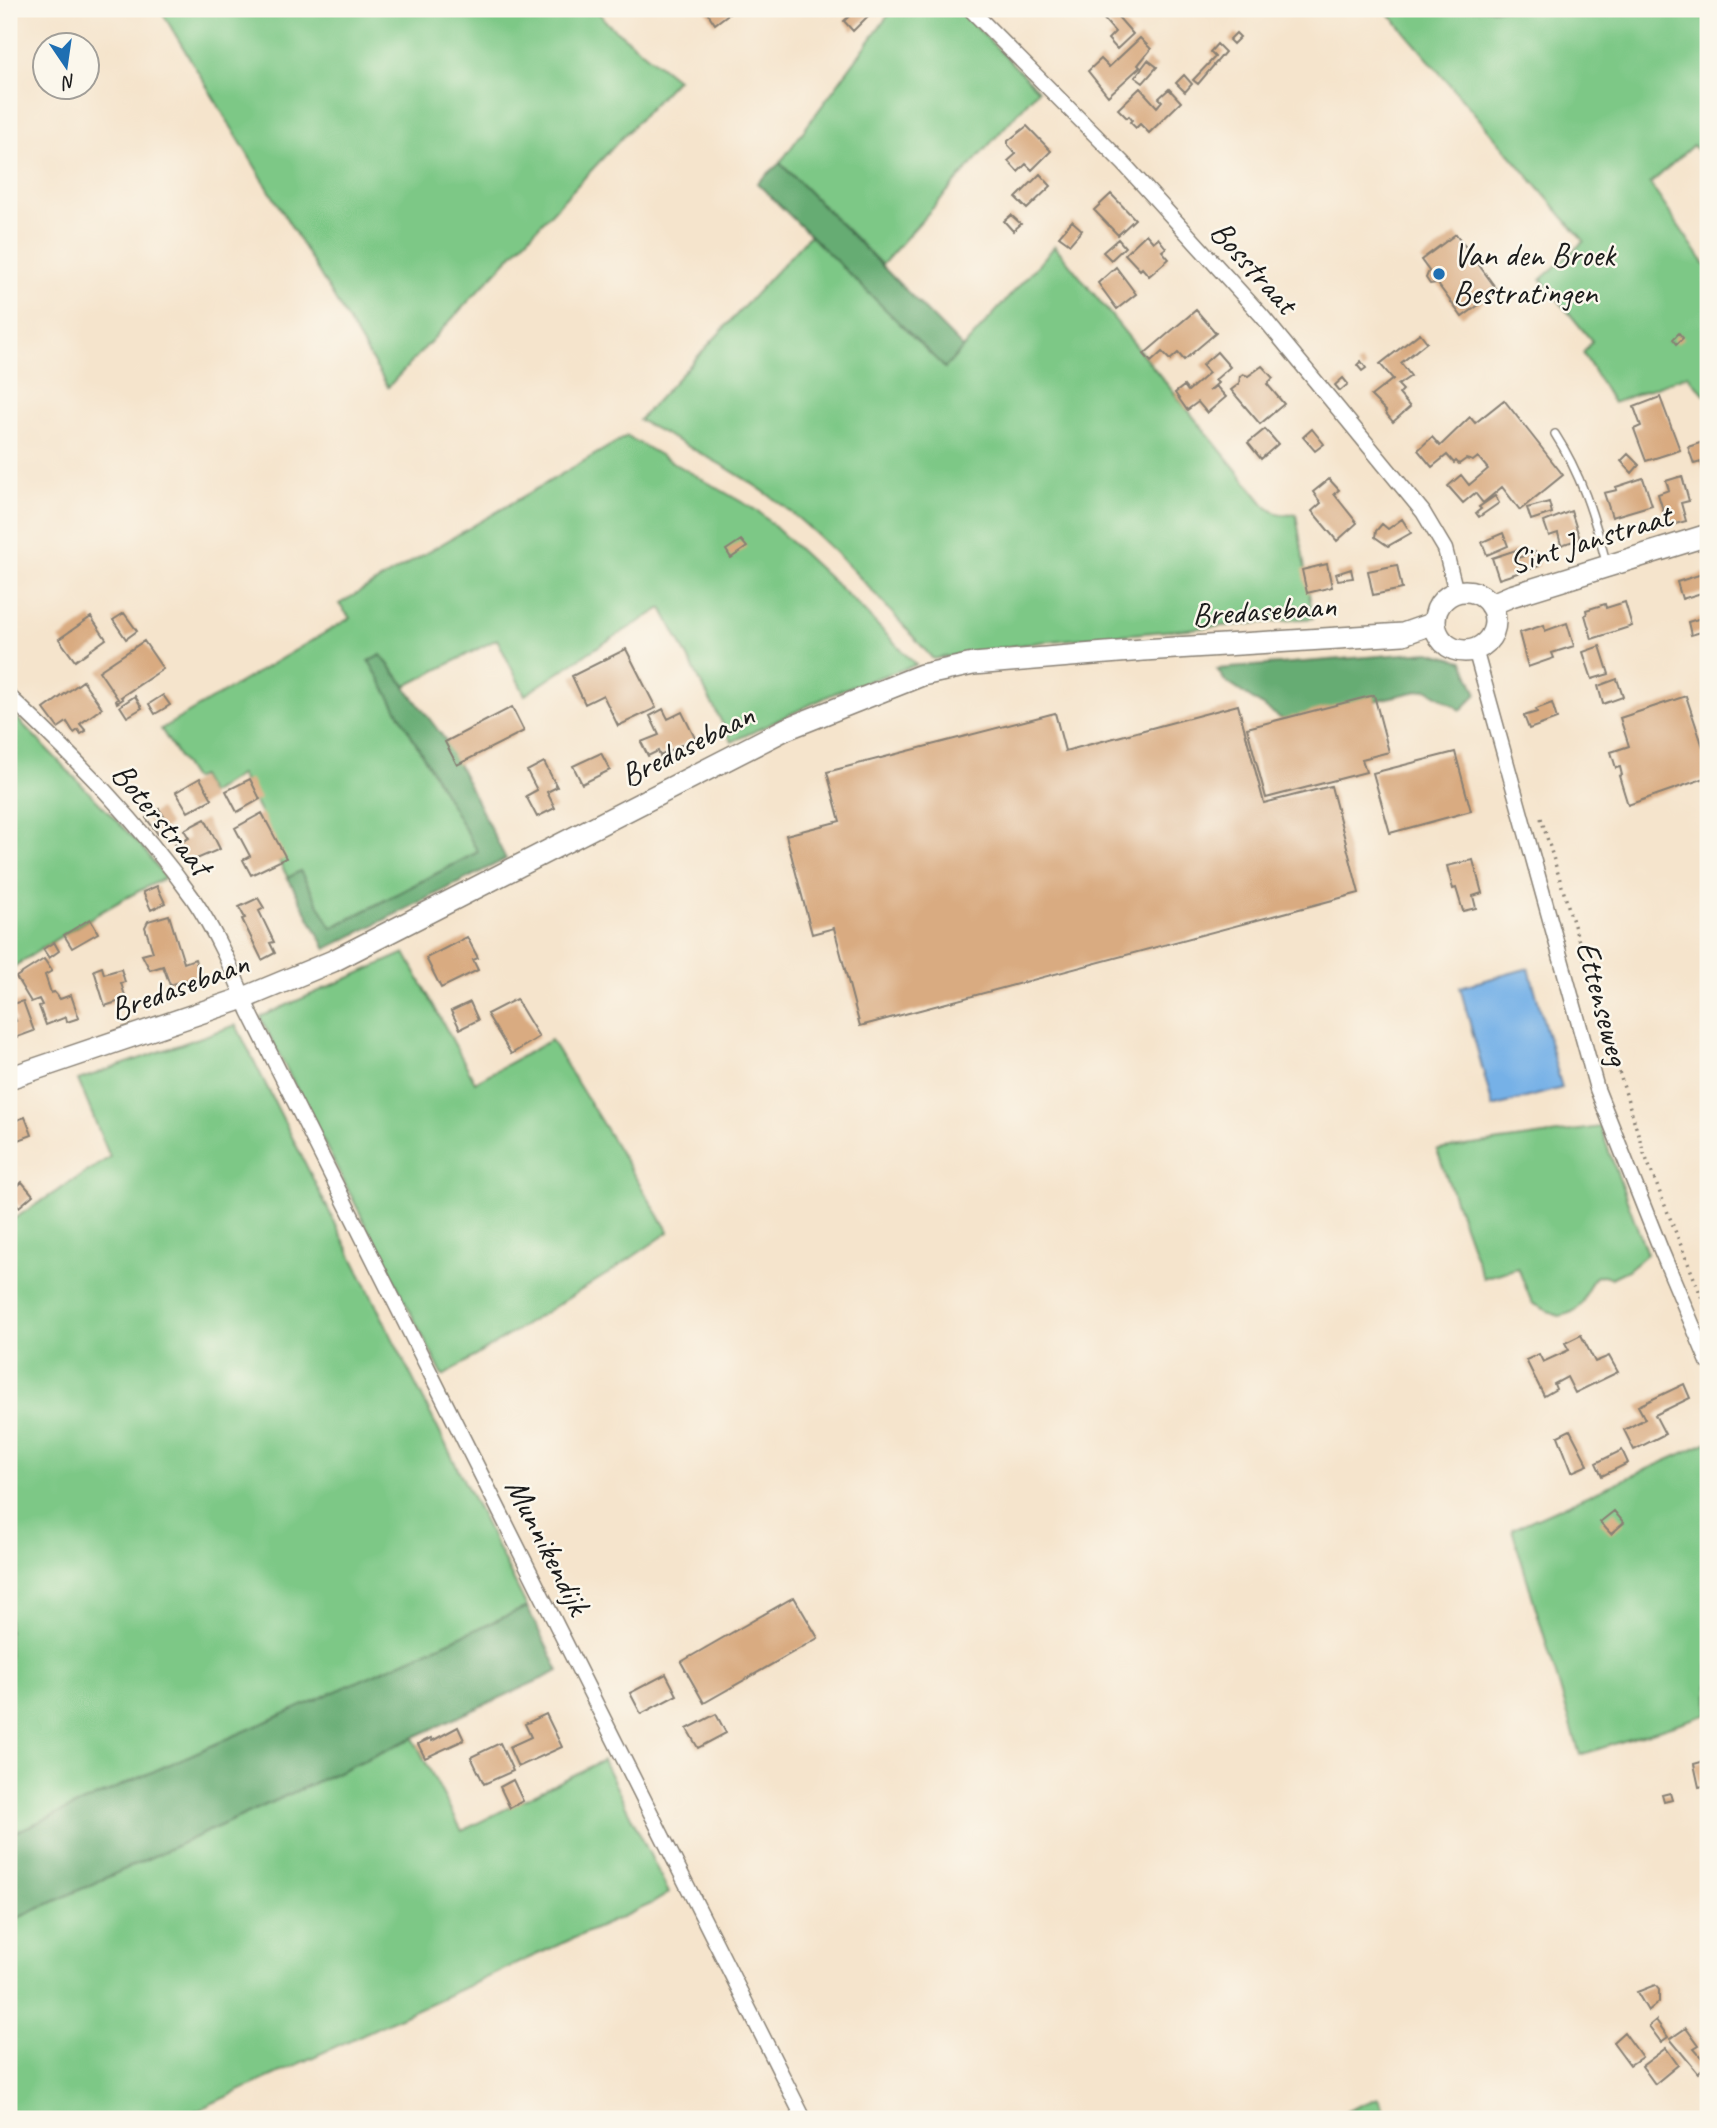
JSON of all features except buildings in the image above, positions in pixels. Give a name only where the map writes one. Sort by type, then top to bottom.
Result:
[{"type":"street","name":"Bosstraat","points":[[970,9],[1124,164],[1262,316],[1423,512],[1444,549],[1456,592]]},
{"type":"street","name":"Sint Janstraat","points":[[1490,605],[1708,535]]},
{"type":"street","points":[[1469,591],[1481,596],[1490,605],[1494,617],[1488,640],[1475,649],[1463,651],[1451,648],[1441,640],[1434,623],[1436,610],[1444,599],[1456,592],[1469,591]]},
{"type":"street","name":"Bredasebaan","points":[[9,1078],[244,998],[332,961],[786,729],[922,675],[973,664],[1157,649],[1403,634],[1434,623]]},
{"type":"street","name":"Ettenseweg","points":[[1475,649],[1597,1089],[1708,1362]]},
{"type":"street","name":"Boterstraat","points":[[9,696],[128,814],[193,898],[226,954],[244,998]]},
{"type":"street","name":"Munnikendijk","points":[[244,998],[804,2119]]},
{"type":"lane","points":[[1555,434],[1583,483],[1607,566]]},
{"type":"path","name":"Ettenseweg","points":[[1557,874],[1644,1153],[1708,1313]]},
{"type":"path","points":[[9,2100],[19,2119]]},
{"type":"green space","points":[[160,9],[596,9],[608,24],[677,79],[388,387]]},
{"type":"green space","points":[[893,9],[959,9],[1038,90],[882,265],[780,163]]},
{"type":"green space","points":[[1385,9],[1708,9],[1708,165],[1693,145],[1650,184],[1708,269],[1708,398],[1687,375],[1613,403],[1583,353],[1592,341],[1541,279],[1584,241]]},
{"type":"green space","points":[[780,163],[963,348],[945,368],[757,183]]},
{"type":"green space","points":[[810,235],[945,368],[1055,246],[1264,504],[1278,513],[1296,514],[1313,618],[1041,642],[933,659],[880,599],[803,522],[731,470],[639,420]]},
{"type":"green space","points":[[627,436],[759,512],[857,604],[916,665],[841,690],[732,742],[662,608],[525,695],[497,639],[406,686],[381,655],[370,662],[478,852],[331,928],[300,871],[288,878],[279,861],[284,857],[240,775],[210,794],[200,776],[193,779],[161,729],[350,618],[339,604]]},
{"type":"green space","points":[[1429,652],[1463,661],[1477,694],[1461,710],[1427,689],[1285,721],[1225,681],[1217,669]]},
{"type":"green space","points":[[381,655],[447,742],[506,859],[326,949],[288,878],[300,871],[332,928],[478,852],[369,661]]},
{"type":"green space","points":[[9,710],[144,849],[165,878],[66,933],[9,970]]},
{"type":"green space","points":[[405,953],[475,1082],[551,1040],[669,1232],[612,1271],[443,1376],[260,1017]]},
{"type":"green space","points":[[236,1025],[527,1607],[9,1835],[9,1222],[110,1157],[78,1080]]},
{"type":"green space","points":[[1600,1127],[1647,1254],[1628,1270],[1611,1278],[1599,1275],[1591,1282],[1580,1306],[1572,1312],[1558,1316],[1532,1303],[1518,1268],[1483,1278],[1437,1150]]},
{"type":"green space","points":[[1708,1442],[1708,1714],[1580,1755],[1512,1529]]},
{"type":"green space","points":[[527,1607],[559,1671],[9,1922],[9,1835]]},
{"type":"green space","points":[[413,1738],[462,1831],[603,1760],[669,1893],[651,1904],[178,2119],[9,2119],[9,1922]]},
{"type":"green space","points":[[1378,2098],[1389,2119],[1328,2119]]},
{"type":"water","points":[[1529,968],[1562,1088],[1493,1107],[1460,987]]},
{"type":"place","name":"Van den Broek Bestratingen","points":[[1439,274]]}]
